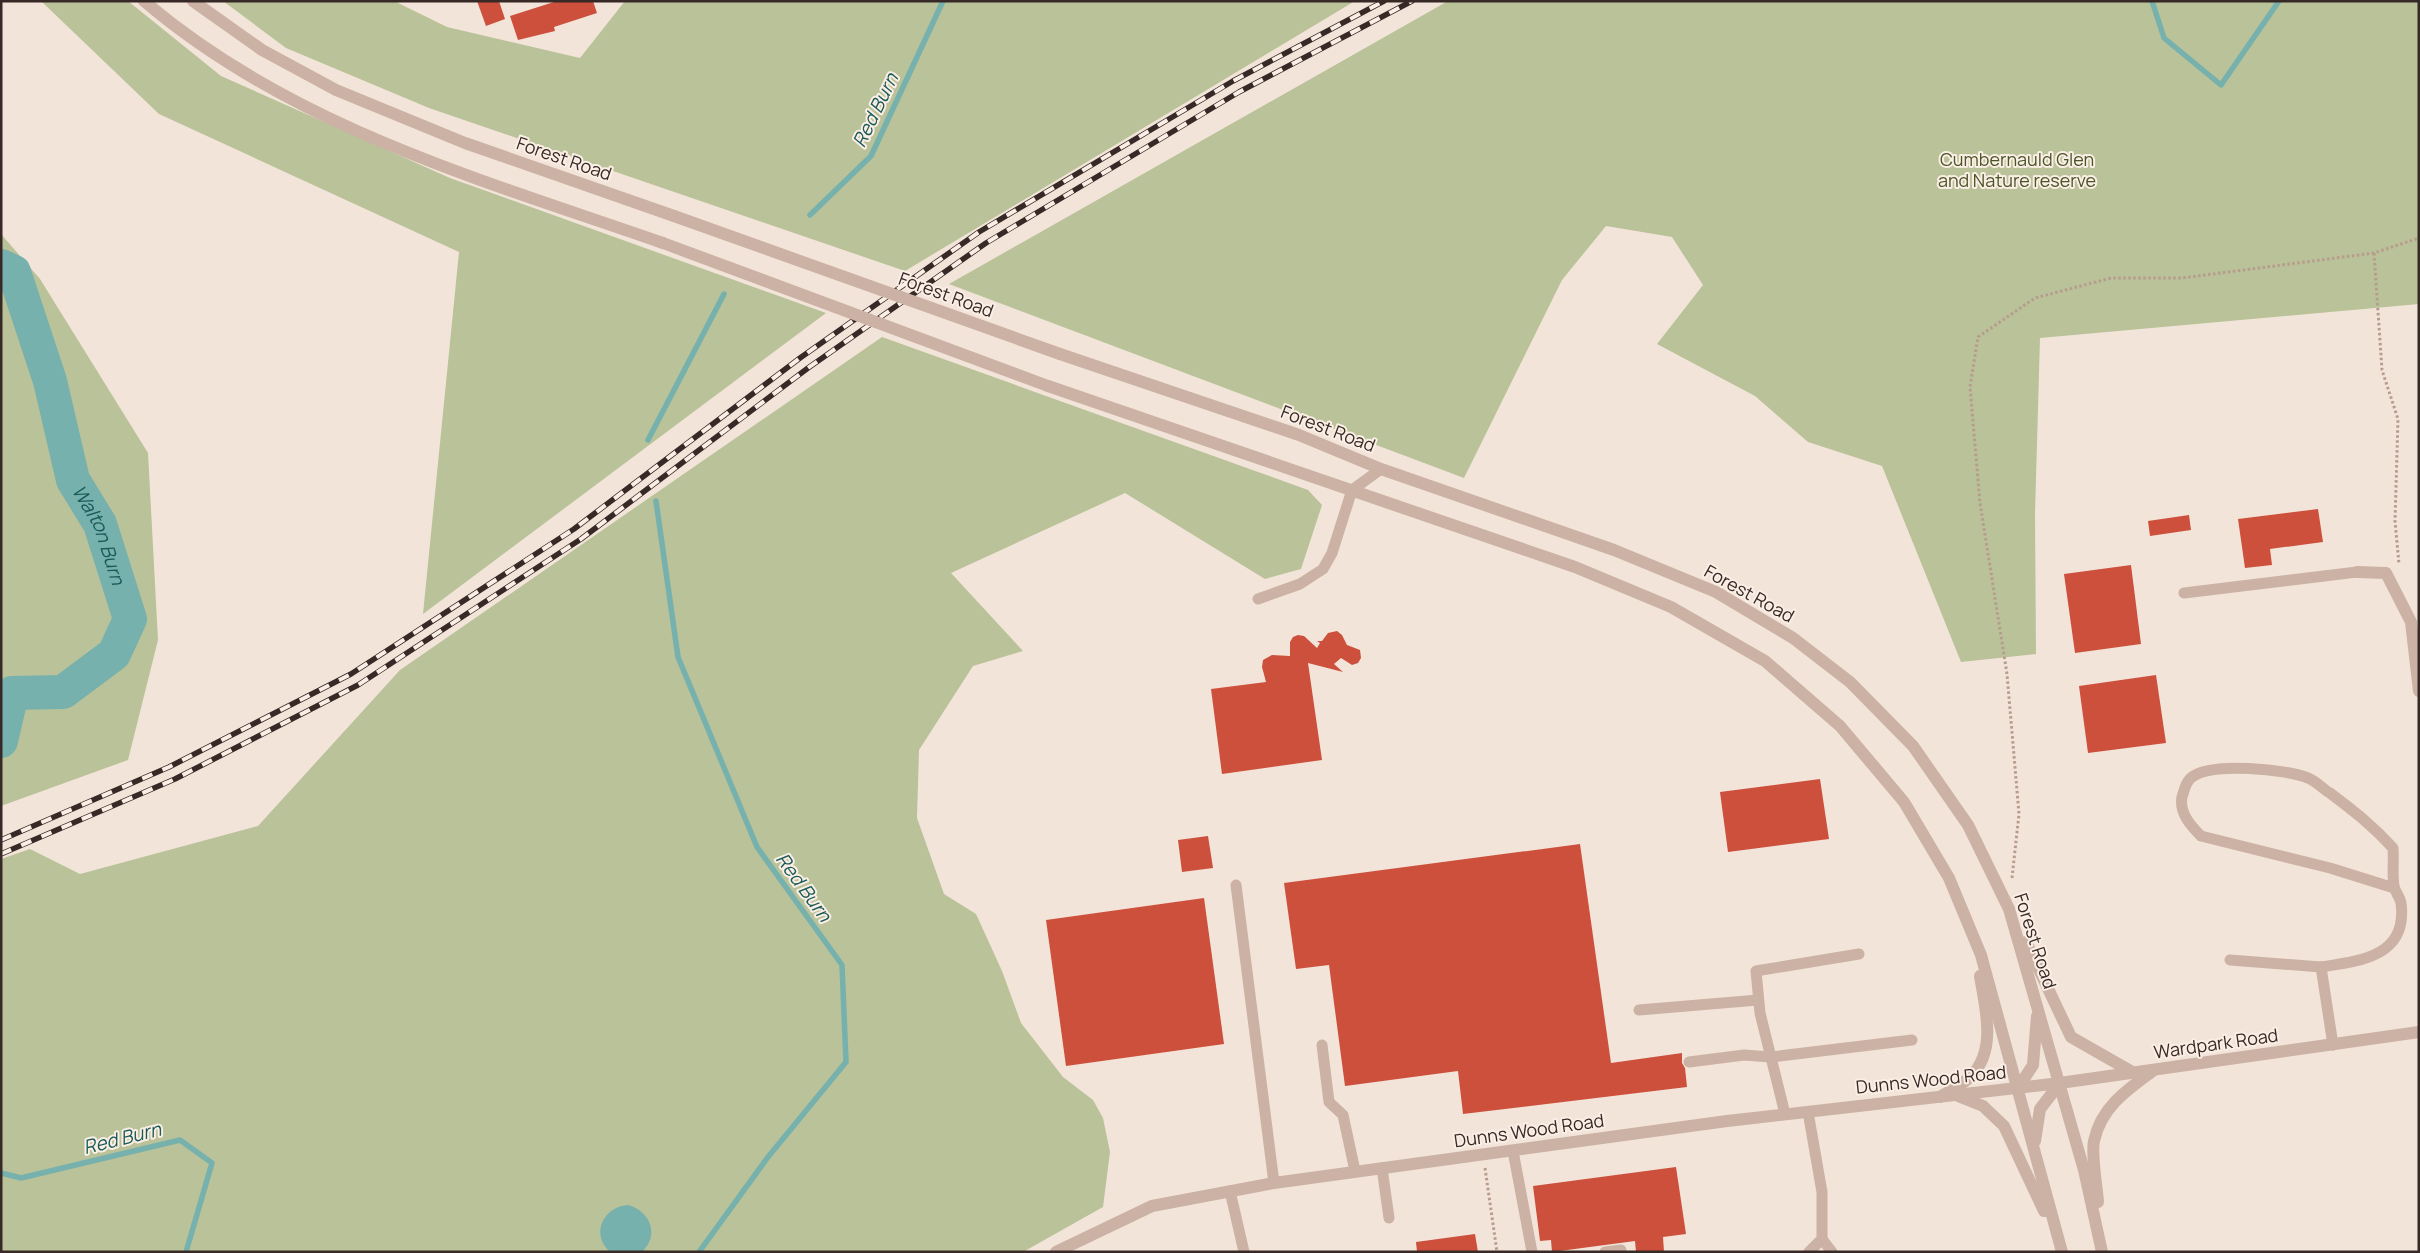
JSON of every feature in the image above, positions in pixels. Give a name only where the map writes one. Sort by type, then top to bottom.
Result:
[{"type":"street","points":[[144,1],[196,43],[231,66],[339,124],[434,163],[664,243],[1048,386],[1584,570],[1671,607],[1765,661],[1840,726],[1904,802],[1949,878],[1981,955],[2061,1249]]},
{"type":"street","name":"Forest Road","points":[[193,1],[262,50],[336,90],[465,143],[1060,354],[1299,435],[1381,469],[1614,550],[1716,592],[1794,638],[1850,682],[1913,746],[1968,825],[2009,909],[2084,1170],[2101,1247]]},
{"type":"street","points":[[2357,572],[2386,573],[2411,622],[2419,691]]},
{"type":"street","points":[[2009,909],[2071,1037],[2134,1073]]},
{"type":"street","points":[[1940,1097],[1963,1083],[1973,1074],[1982,1058],[1988,1034],[1972,934]]},
{"type":"street","points":[[2018,1088],[2033,1065],[2037,1004]]},
{"type":"street","name":"Wardpark Road","points":[[2018,1088],[2060,1084],[2419,1032]]},
{"type":"street","points":[[2101,1247],[2094,1142],[2106,1110],[2125,1091],[2154,1070]]},
{"type":"street","points":[[2034,1148],[2040,1109],[2060,1084]]},
{"type":"street","name":"Dunns Wood Road","points":[[1056,1252],[1152,1206],[1274,1183],[1784,1114],[2018,1088]]},
{"type":"street","points":[[1958,1096],[1983,1106],[2004,1126],[2061,1249]]},
{"type":"lane","points":[[1258,599],[1300,584],[1323,570],[1332,552],[1352,490],[1381,469]]},
{"type":"lane","points":[[2184,594],[2357,572]]},
{"type":"lane","points":[[2230,960],[2321,967],[2357,962],[2386,950],[2398,937],[2401,902],[2394,888],[2394,848],[2366,819],[2310,779],[2278,770],[2220,769],[2192,777],[2184,788],[2181,804],[2188,824],[2202,836],[2330,868],[2394,888]]},
{"type":"lane","points":[[1236,885],[1274,1183]]},
{"type":"lane","points":[[1784,1114],[1758,1000],[1756,971],[1859,954]]},
{"type":"lane","points":[[2321,967],[2333,1045]]},
{"type":"lane","points":[[1639,1010],[1758,1000]]},
{"type":"lane","points":[[1689,1062],[1744,1055],[1771,1057],[1912,1040]]},
{"type":"lane","points":[[1322,1045],[1329,1102],[1344,1115],[1355,1171]]},
{"type":"lane","points":[[1808,1112],[1822,1192],[1822,1239],[1832,1252]]},
{"type":"lane","points":[[1513,1150],[1532,1252]]},
{"type":"lane","points":[[1382,1168],[1389,1218]]},
{"type":"lane","points":[[1230,1191],[1244,1252]]},
{"type":"lane","points":[[1809,1252],[1822,1239]]},
{"type":"lane","points":[[1605,1252],[1621,1250]]},
{"type":"path","points":[[2012,880],[2019,814],[2007,674],[1980,503],[1970,387],[1978,337],[2035,298],[2111,278],[2182,278],[2374,253],[2419,238]]},
{"type":"path","points":[[2374,253],[2382,370],[2398,419],[2396,521],[2400,570]]},
{"type":"path","points":[[1483,1155],[1497,1252]]},
{"type":"green space","points":[[41,1],[128,1],[221,76],[450,178],[826,313],[423,614],[459,252],[159,114]]},
{"type":"green space","points":[[223,1],[394,1],[447,27],[580,58],[625,1],[1355,1],[905,271],[429,108],[286,48]]},
{"type":"green space","name":"Cumbernauld Glen and Nature reserve","points":[[1448,1],[2419,1],[2419,304],[2040,338],[2035,514],[2036,654],[1961,662],[1882,466],[1808,442],[1755,396],[1657,344],[1703,285],[1672,237],[1606,226],[1562,280],[1464,478],[949,284]]},
{"type":"green space","points":[[1,234],[40,279],[148,453],[158,640],[128,760],[1,806]]},
{"type":"green space","points":[[882,337],[1308,490],[1322,505],[1301,569],[1265,579],[1125,493],[951,573],[1023,651],[973,666],[919,750],[917,818],[944,894],[976,914],[1002,971],[1021,1023],[1063,1077],[1093,1100],[1103,1118],[1110,1152],[1103,1207],[1023,1252],[1,1252],[1,859],[30,849],[80,874],[258,826],[400,670]]},
{"type":"water","points":[[628,1205],[642,1212],[647,1218],[650,1224],[651,1238],[642,1252],[610,1252],[604,1245],[601,1237],[602,1222],[612,1211]]},
{"type":"building","points":[[477,1],[499,1],[505,19],[486,26]]},
{"type":"building","points":[[557,1],[593,1],[597,13],[554,27],[555,31],[518,40],[510,16]]},
{"type":"building","points":[[2318,509],[2323,542],[2270,549],[2272,565],[2245,568],[2238,519]]},
{"type":"building","points":[[2189,515],[2191,530],[2150,536],[2148,521]]},
{"type":"building","points":[[2131,565],[2141,644],[2075,653],[2064,574]]},
{"type":"building","points":[[1337,631],[1342,635],[1347,645],[1360,650],[1361,658],[1358,663],[1352,665],[1341,658],[1334,664],[1343,672],[1308,663],[1322,760],[1222,774],[1211,689],[1266,682],[1262,667],[1263,660],[1272,655],[1290,656],[1290,642],[1293,637],[1298,635],[1304,636],[1317,648],[1320,643],[1317,641],[1322,641],[1328,633]]},
{"type":"building","points":[[2156,675],[2166,743],[2088,753],[2079,686]]},
{"type":"building","points":[[1820,779],[1829,839],[1728,852],[1720,792]]},
{"type":"building","points":[[1208,836],[1213,868],[1182,872],[1178,840]]},
{"type":"building","points":[[1580,844],[1611,1063],[1682,1053],[1687,1087],[1463,1114],[1458,1071],[1345,1086],[1329,965],[1296,969],[1284,883]]},
{"type":"building","points":[[1204,898],[1224,1044],[1066,1066],[1046,920]]},
{"type":"building","points":[[1676,1167],[1686,1234],[1663,1237],[1664,1252],[1636,1252],[1635,1241],[1552,1252],[1551,1240],[1540,1241],[1533,1186]]},
{"type":"building","points":[[1475,1234],[1478,1252],[1417,1252],[1416,1242]]},
{"type":"waterway","name":"Red Burn","points":[[810,215],[871,156],[943,1]]},
{"type":"waterway","name":"Red Burn","points":[[2152,1],[2164,38],[2221,85],[2279,1]]},
{"type":"waterway","name":"Walton Burn","points":[[1,266],[14,272],[50,381],[73,480],[100,524],[130,619],[114,654],[63,692],[12,693],[1,741]]},
{"type":"waterway","name":"Red Burn","points":[[648,440],[724,294]]},
{"type":"waterway","name":"Red Burn","points":[[656,501],[678,657],[757,847],[842,965],[846,1062],[768,1157],[699,1252]]},
{"type":"waterway","name":"Red Burn","points":[[1,1173],[21,1178],[180,1140],[212,1163],[186,1252]]},
{"type":"railway","points":[[1,840],[169,767],[351,674],[574,529],[800,358],[979,232],[1233,81],[1384,1]]},
{"type":"railway","points":[[1,854],[175,779],[358,685],[581,539],[808,368],[986,243],[1239,92],[1412,1]]}]
